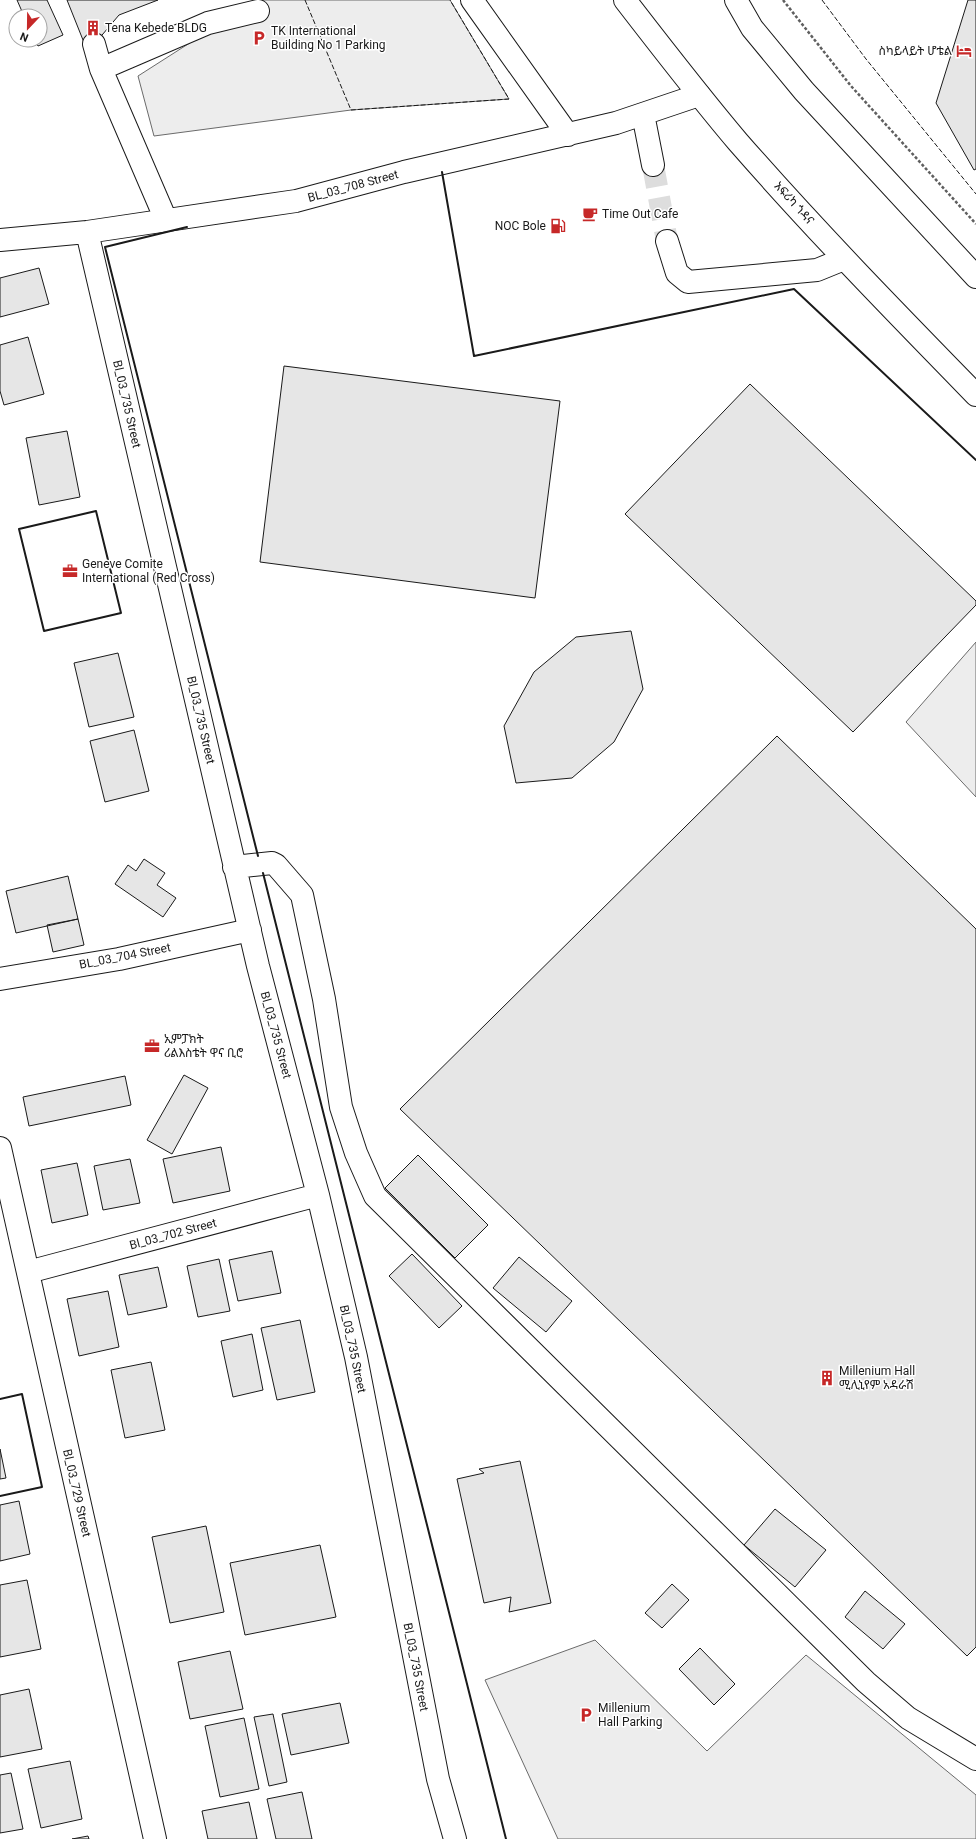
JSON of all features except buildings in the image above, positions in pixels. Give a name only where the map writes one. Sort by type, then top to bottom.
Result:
[{"type":"street","points":[[472,0],[568,135]]},
{"type":"street","name":"አፍሪካ ጎዳና","points":[[625,0],[699,95],[738,142],[844,259],[976,395]]},
{"type":"street","points":[[736,0],[752,28],[804,91],[976,277]]},
{"type":"street","points":[[101,69],[208,23],[258,11]]},
{"type":"street","points":[[94,44],[101,69],[166,220]]},
{"type":"street","name":"BL_03_708 Street","points":[[0,240],[87,232],[296,201],[404,172],[568,135],[643,114],[699,95]]},
{"type":"street","points":[[643,114],[653,165]]},
{"type":"street","name":"Bl_03_735 Street","points":[[87,232],[234,866],[318,1195],[356,1357],[438,1779],[455,1839]]},
{"type":"street","points":[[667,241],[677,273],[688,282],[817,270],[844,259]]},
{"type":"street","points":[[234,866],[272,863],[276,865],[302,895],[324,999],[341,1107],[356,1153],[375,1196],[866,1682],[908,1718],[976,1759]]},
{"type":"street","name":"BL_03_704 Street","points":[[0,978],[119,959],[250,930]]},
{"type":"street","name":"Bl_03_729 Street","points":[[0,1148],[155,1839]]},
{"type":"street","name":"Bl_03_702 Street","points":[[28,1272],[318,1195]]},
{"type":"path","points":[[783,0],[851,86],[976,224]]},
{"type":"shaded area","points":[[257,0],[450,0],[509,99],[351,110],[154,136],[138,76]]},
{"type":"shaded area","points":[[976,642],[976,797],[906,722]]},
{"type":"shaded area","name":"Millenium Hall Parking","points":[[595,1640],[707,1751],[806,1655],[976,1795],[976,1839],[558,1839],[485,1680]]},
{"type":"tunnel","points":[[653,165],[667,241]]},
{"type":"fence","points":[[305,0],[351,110],[509,99],[450,0]]},
{"type":"fence","points":[[822,0],[866,59],[976,194]]},
{"type":"wall","points":[[442,172],[474,356],[794,289],[976,460]]},
{"type":"wall","points":[[187,227],[105,247],[258,856]]},
{"type":"wall","points":[[96,511],[121,613],[44,631],[19,529],[96,511]]},
{"type":"wall","points":[[263,873],[506,1839]]},
{"type":"wall","points":[[0,1399],[22,1394],[42,1487],[0,1496]]},
{"type":"place","name":"Tena Kebede BLDG","points":[[93,28]]},
{"type":"place","name":"TK International Building No 1 Parking","points":[[259,38]]},
{"type":"place","name":"ስካይላይት ሆቴል","points":[[964,51]]},
{"type":"place","name":"Time Out Cafe","points":[[590,214]]},
{"type":"place","name":"NOC Bole","points":[[558,226]]},
{"type":"place","name":"Geneve Comite International (Red Cross)","points":[[70,571]]},
{"type":"place","name":"ኢምፓክት ሪልእስቴት ዋና ቢሮ","points":[[152,1046]]},
{"type":"place","name":"Millenium Hall ሚሊኒየም አዳራሽ","points":[[827,1378]]},
{"type":"place","name":"Millenium Hall Parking","points":[[586,1715]]}]
